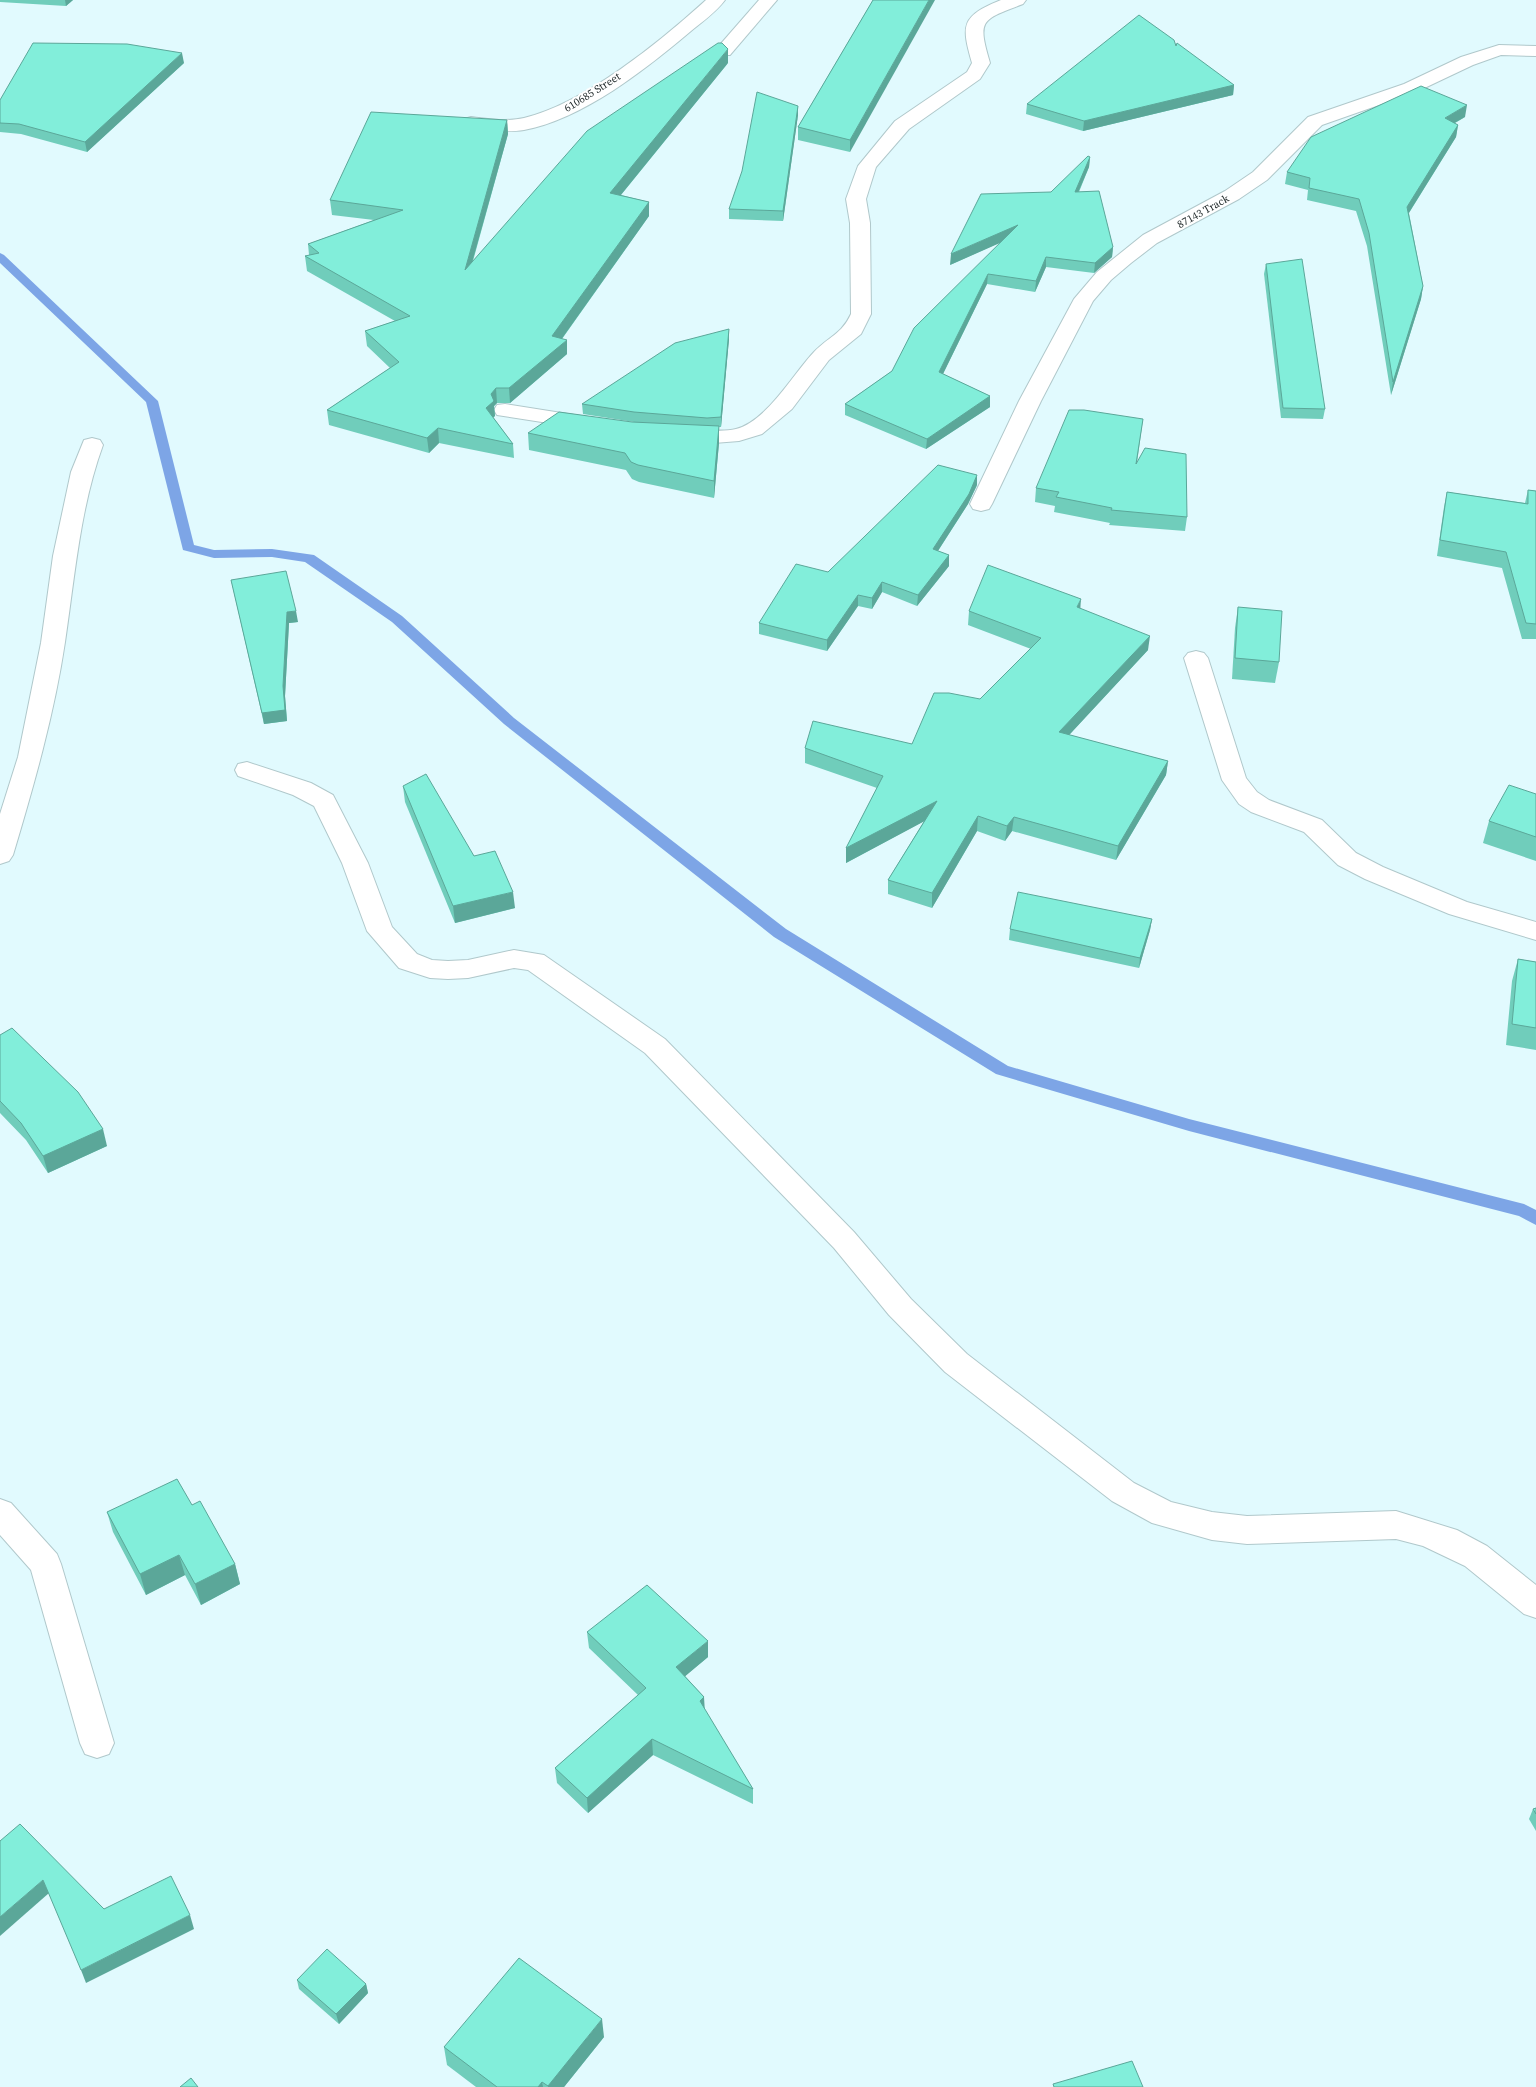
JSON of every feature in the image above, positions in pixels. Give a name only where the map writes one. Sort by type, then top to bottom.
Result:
[{"type":"street","name":"610685 Street","points":[[452,121],[515,125],[541,120],[561,112],[661,46],[716,0]]},
{"type":"street","points":[[724,51],[768,0]]},
{"type":"street","points":[[666,434],[714,437],[739,435],[754,429],[784,404],[822,356],[854,330],[861,314],[860,223],[856,199],[867,166],[902,125],[948,95],[974,75],[981,63],[973,40],[972,28],[977,20],[1017,0]]},
{"type":"street","name":"87143 Track","points":[[980,504],[1030,401],[1084,299],[1104,276],[1124,259],[1150,239],[1232,195],[1260,176],[1315,121],[1410,88],[1467,61],[1499,50],[1536,51]]},
{"type":"street","points":[[505,410],[610,426]]},
{"type":"street","points":[[0,856],[30,757],[53,643],[64,556],[82,472],[92,445]]},
{"type":"street","points":[[1196,658],[1234,780],[1248,798],[1260,806],[1312,826],[1347,858],[1374,873],[1458,908],[1536,931]]},
{"type":"street","points":[[247,770],[302,789],[324,801],[355,863],[380,931],[408,962],[430,969],[448,970],[468,969],[514,958],[535,962],[655,1046],[844,1240],[900,1306],[956,1363],[1123,1492],[1163,1513],[1212,1526],[1247,1530],[1316,1526],[1396,1525],[1423,1532],[1446,1540],[1476,1556],[1536,1604]]},
{"type":"street","points":[[0,1512],[45,1564],[97,1743]]},
{"type":"building","points":[[873,0],[929,0],[850,140],[798,127]]},
{"type":"building","points":[[1139,15],[1174,40],[1176,46],[1177,43],[1234,85],[1084,121],[1027,104]]},
{"type":"building","points":[[33,43],[127,44],[182,53],[85,142],[19,124],[0,123],[0,100]]},
{"type":"building","points":[[718,43],[722,43],[728,49],[610,193],[649,202],[552,336],[567,340],[509,388],[496,388],[491,394],[494,401],[486,408],[513,444],[438,428],[427,438],[327,410],[399,362],[365,331],[410,316],[305,256],[319,253],[308,244],[403,210],[330,200],[371,112],[507,120],[465,270],[587,131]]},
{"type":"building","points":[[1421,86],[1467,105],[1445,118],[1458,125],[1407,207],[1423,286],[1393,382],[1369,233],[1359,199],[1309,188],[1310,178],[1287,172],[1311,137]]},
{"type":"building","points":[[757,92],[798,106],[783,211],[729,209],[742,171]]},
{"type":"building","points":[[1088,156],[1090,157],[1075,192],[1099,191],[1113,247],[1095,263],[1046,257],[1036,281],[988,274],[939,372],[990,396],[927,439],[845,404],[892,371],[914,328],[1018,225],[951,254],[981,194],[1051,192]]},
{"type":"building","points":[[1302,259],[1325,409],[1283,408],[1266,264]]},
{"type":"building","points":[[729,329],[721,417],[707,418],[634,412],[582,404],[675,343]]},
{"type":"building","points":[[1069,410],[1084,410],[1143,419],[1136,464],[1145,448],[1186,454],[1187,517],[1111,510],[1112,508],[1056,497],[1059,492],[1036,488]]},
{"type":"building","points":[[559,412],[632,422],[719,426],[714,481],[638,465],[631,462],[625,453],[528,433]]},
{"type":"building","points":[[938,465],[977,475],[969,494],[933,549],[949,555],[918,595],[882,582],[872,598],[858,595],[827,640],[759,623],[796,564],[828,572]]},
{"type":"building","points":[[1528,490],[1536,491],[1536,624],[1526,623],[1506,552],[1440,540],[1447,492],[1528,504]]},
{"type":"building","points":[[988,565],[1081,599],[1077,607],[1150,636],[1059,732],[1168,761],[1118,846],[1014,817],[1007,826],[978,816],[932,893],[888,880],[937,801],[846,848],[883,776],[805,748],[813,721],[912,744],[934,693],[949,693],[980,699],[1041,638],[969,611]]},
{"type":"building","points":[[286,571],[296,611],[287,612],[283,686],[285,710],[262,713],[231,580]]},
{"type":"building","points":[[1238,607],[1282,611],[1279,662],[1235,658]]},
{"type":"building","points":[[426,774],[474,856],[495,851],[513,892],[453,906],[403,786]]},
{"type":"building","points":[[1509,785],[1536,794],[1536,837],[1489,821]]},
{"type":"building","points":[[1018,892],[1152,919],[1140,958],[1010,929]]},
{"type":"building","points":[[1518,959],[1536,962],[1536,1028],[1512,1024]]},
{"type":"building","points":[[12,1028],[78,1092],[103,1129],[43,1156],[21,1123],[0,1101],[0,1035]]},
{"type":"building","points":[[177,1479],[192,1505],[200,1501],[235,1564],[195,1584],[179,1555],[140,1574],[107,1512]]},
{"type":"building","points":[[647,1585],[708,1641],[676,1667],[704,1697],[700,1701],[753,1789],[652,1739],[587,1798],[555,1768],[646,1688],[587,1632]]},
{"type":"building","points":[[20,1824],[104,1909],[171,1876],[190,1915],[81,1970],[43,1880],[0,1917],[0,1841]]},
{"type":"building","points":[[327,1949],[366,1984],[336,2014],[297,1980]]},
{"type":"building","points":[[519,1958],[602,2019],[548,2086],[542,2082],[538,2087],[497,2087],[444,2047]]},
{"type":"building","points":[[1132,2061],[1143,2087],[1054,2087],[1053,2084]]},
{"type":"building","points":[[191,2078],[198,2087],[180,2087]]},
{"type":"waterway","points":[[0,257],[152,401],[188,547],[214,554],[272,553],[309,558],[397,619],[509,721],[780,933],[1002,1070],[1189,1125],[1524,1211],[1536,1218]]}]
